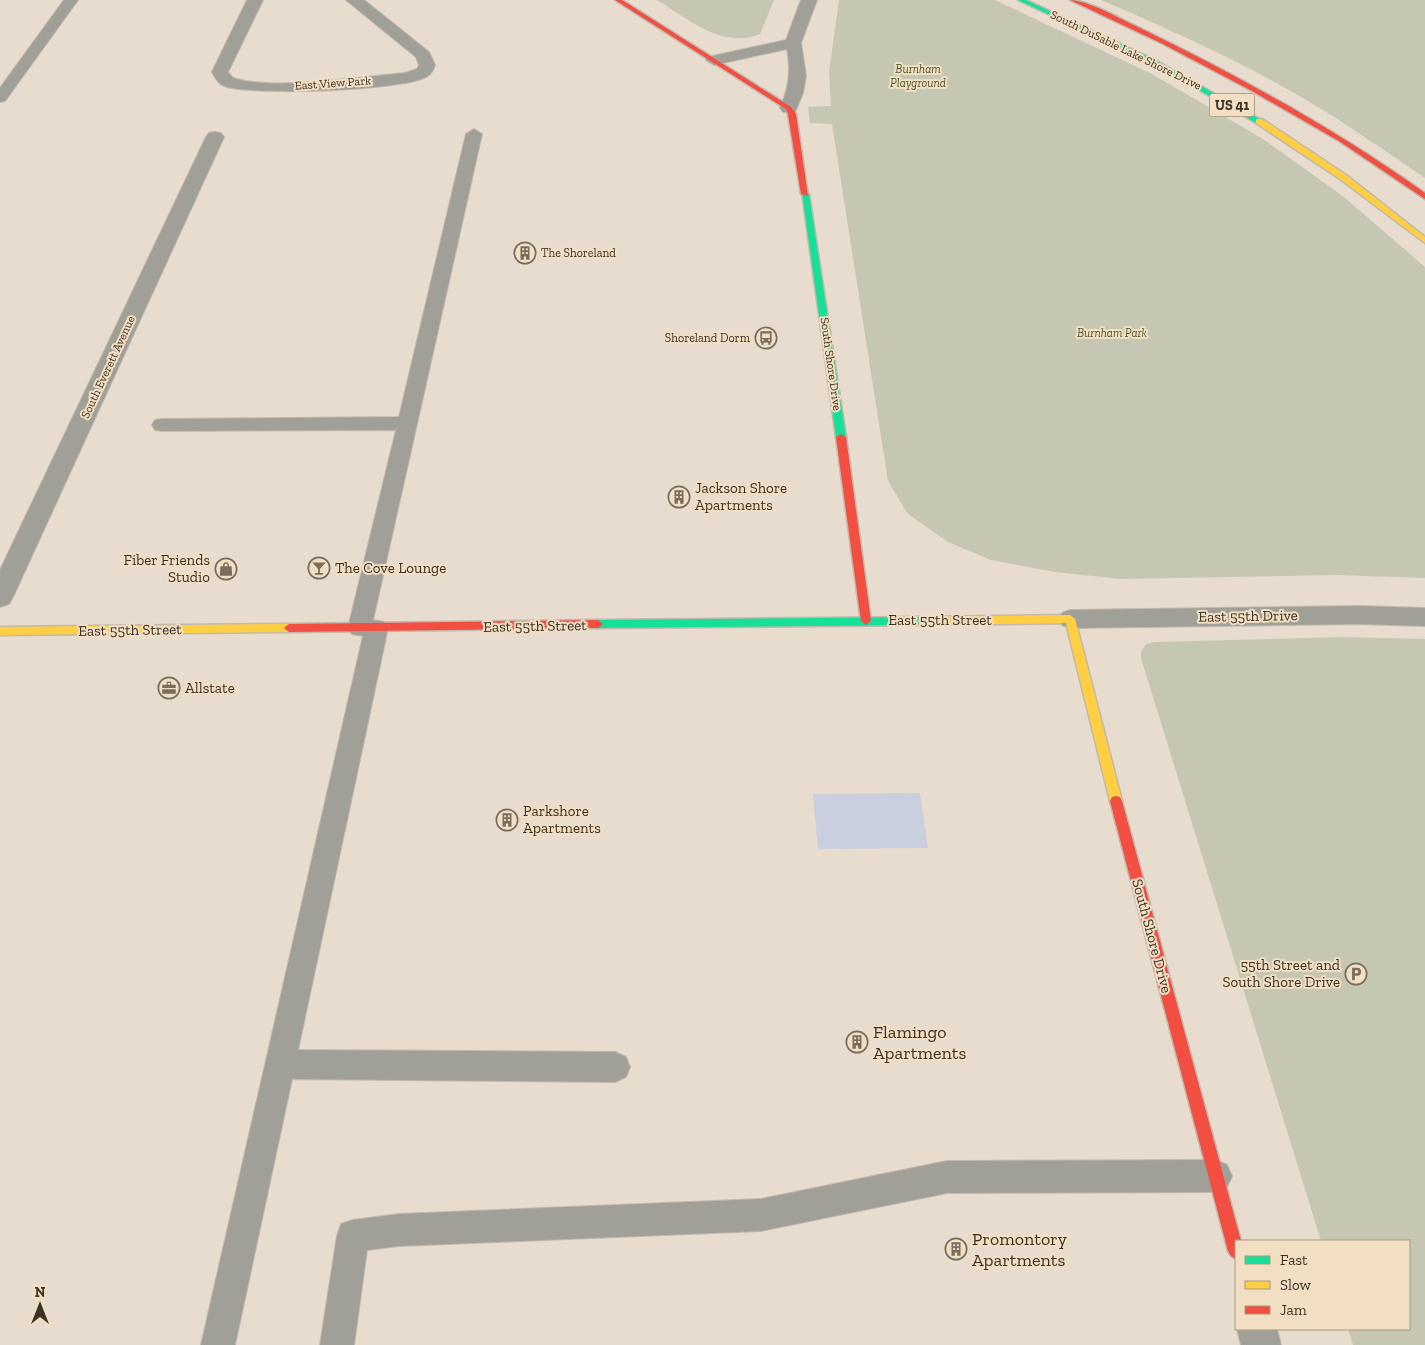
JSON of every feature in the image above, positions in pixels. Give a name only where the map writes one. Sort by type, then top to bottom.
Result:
[{"type":"main road","points":[[618,0],[789,108]]},
{"type":"main road","name":"South DuSable Lake Shore Drive","points":[[1021,0],[1124,47],[1195,83],[1250,115],[1328,165],[1425,241]]},
{"type":"main road","name":"South DuSable Lake Shore Drive","points":[[1073,0],[1175,46],[1269,94],[1343,138],[1425,197]]},
{"type":"main road","name":"South Shore Drive","points":[[789,108],[794,119],[823,304],[866,621]]},
{"type":"main road","name":"South Shore Drive","points":[[1070,619],[1084,670],[1090,703],[1235,1247]]},
{"type":"main road","name":"East 55th Street","points":[[0,631],[1070,619]]},
{"type":"street","name":"East View Park","points":[[256,0],[220,72],[227,82],[244,87],[270,88],[408,78],[422,72],[427,65],[423,55],[354,0]]},
{"type":"street","points":[[789,108],[796,90],[798,55],[794,43],[809,0]]},
{"type":"street","points":[[714,60],[794,43]]},
{"type":"street","name":"South Everett Avenue","points":[[0,597],[215,137]]},
{"type":"street","points":[[1257,1330],[1261,1345]]},
{"type":"lane","points":[[0,98],[71,0]]},
{"type":"lane","points":[[218,1345],[280,1064],[368,628],[406,423],[474,134]]},
{"type":"lane","points":[[162,425],[406,423]]},
{"type":"lane","name":"East 55th Drive","points":[[1070,619],[1356,615],[1425,617]]},
{"type":"lane","points":[[280,1064],[614,1067]]},
{"type":"lane","points":[[337,1345],[354,1236],[399,1230],[761,1215],[947,1177],[1216,1176]]},
{"type":"green space","points":[[657,0],[774,0],[760,34],[746,38],[733,38],[706,30]]},
{"type":"green space","name":"Burnham Park","points":[[839,0],[995,0],[1152,74],[1263,139],[1344,197],[1425,267],[1425,578],[1338,575],[1121,579],[1055,572],[991,560],[948,542],[908,514],[888,481],[832,124],[810,123],[808,107],[831,106],[829,72]]},
{"type":"green space","points":[[1101,0],[1425,0],[1425,178],[1299,95],[1192,40]]},
{"type":"green space","name":"55th Street and South Shore Drive","points":[[1343,637],[1425,639],[1425,1345],[1353,1345],[1348,1330],[1410,1330],[1410,1240],[1321,1240],[1141,658],[1141,652],[1146,644],[1154,642]]},
{"type":"water","points":[[920,793],[928,848],[818,849],[813,794]]},
{"type":"traffic: fast","points":[[1021,0],[1153,61],[1259,121]]},
{"type":"traffic: fast","points":[[805,194],[841,437]]},
{"type":"traffic: fast","points":[[598,624],[923,621]]},
{"type":"traffic: slow","points":[[1259,121],[1343,177],[1425,241]]},
{"type":"traffic: slow","points":[[923,621],[1070,619],[1116,801]]},
{"type":"traffic: slow","points":[[0,631],[289,628]]},
{"type":"traffic: jam","points":[[618,0],[789,108],[792,114],[805,194]]},
{"type":"traffic: jam","points":[[1073,0],[1165,43],[1255,89],[1341,140],[1425,197]]},
{"type":"traffic: jam","points":[[841,437],[866,621]]},
{"type":"traffic: jam","points":[[289,628],[598,624]]},
{"type":"traffic: jam","points":[[1116,801],[1235,1247]]},
{"type":"place","name":"The Shoreland","points":[[525,253]]},
{"type":"place","name":"Shoreland Dorm","points":[[766,338]]},
{"type":"place","name":"Jackson Shore Apartments","points":[[679,497]]},
{"type":"place","name":"The Cove Lounge","points":[[319,568]]},
{"type":"place","name":"Fiber Friends Studio","points":[[226,569]]},
{"type":"place","name":"Allstate","points":[[169,688]]},
{"type":"place","name":"Parkshore Apartments","points":[[507,820]]},
{"type":"place","name":"55th Street and South Shore Drive","points":[[1356,974]]},
{"type":"place","name":"Flamingo Apartments","points":[[857,1042]]},
{"type":"place","name":"Promontory Apartments","points":[[956,1249]]},
{"type":"park label","name":"Burnham Playground","points":[[918,76]]}]
